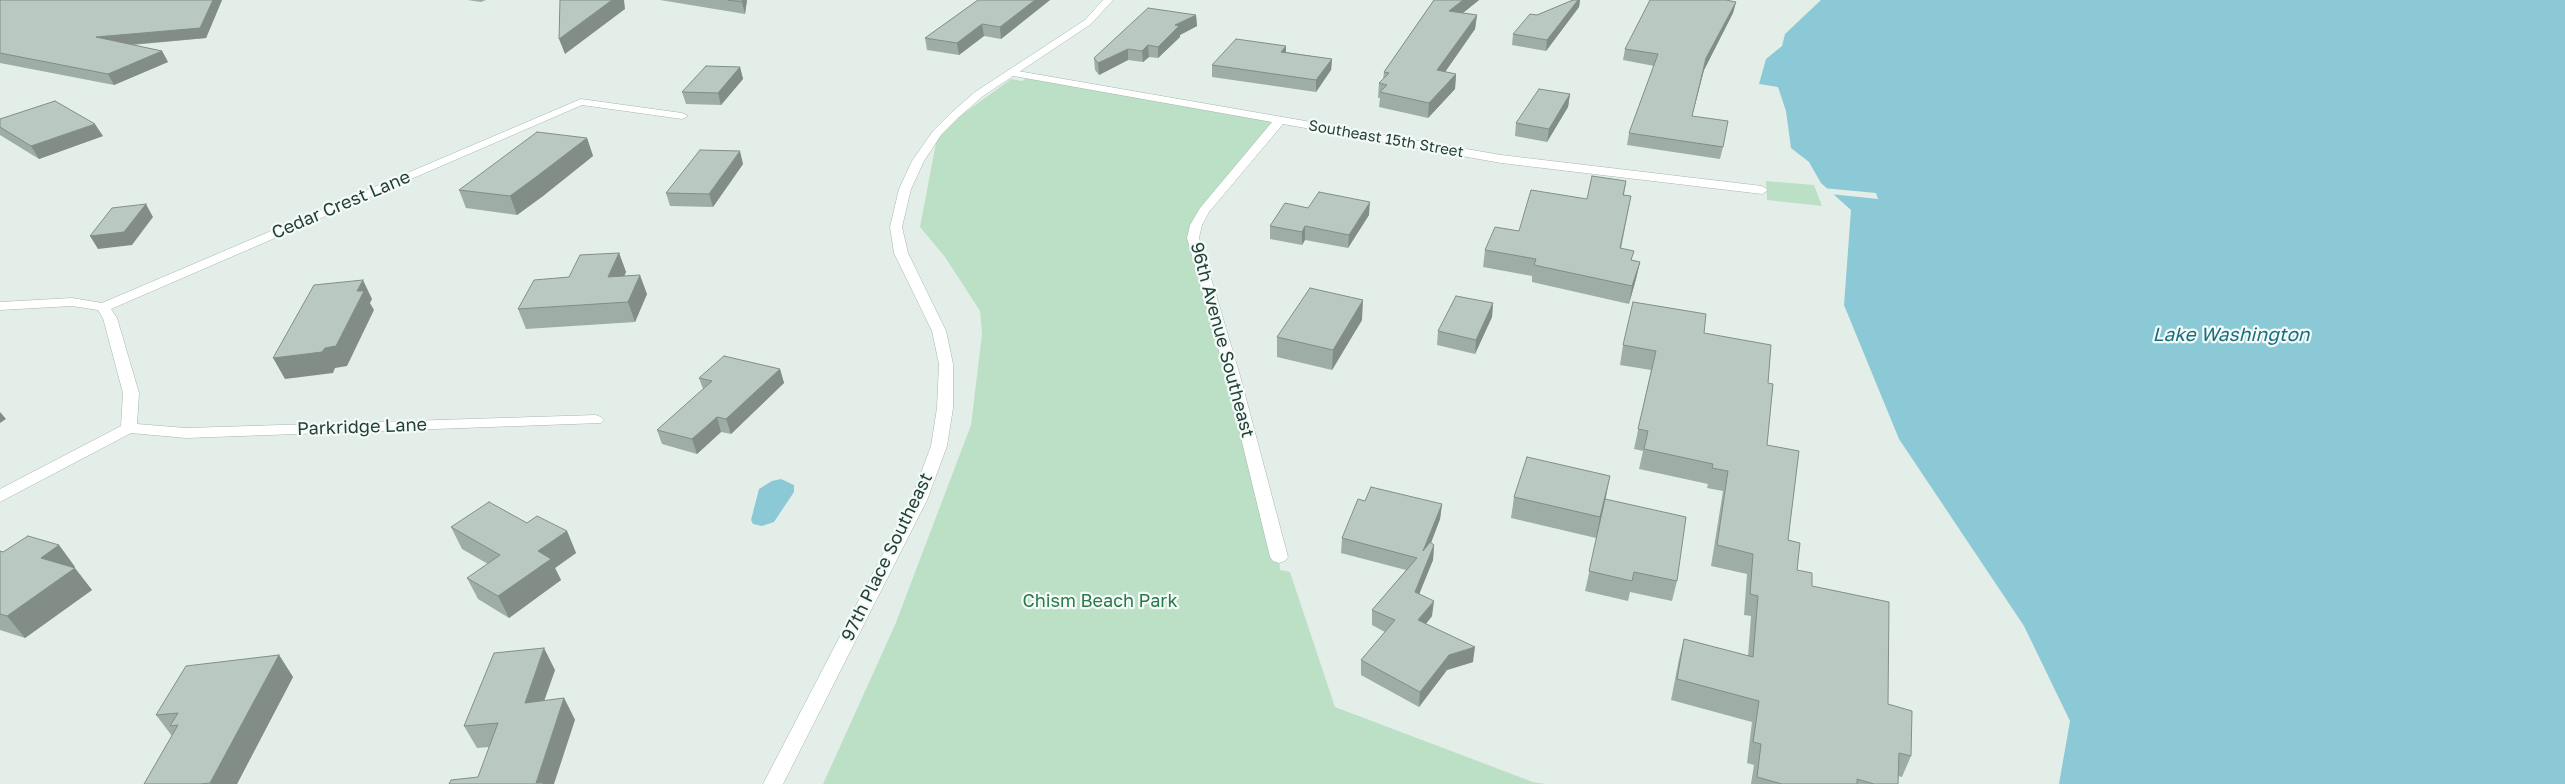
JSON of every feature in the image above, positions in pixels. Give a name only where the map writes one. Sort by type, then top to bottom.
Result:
[{"type":"street","name":"97th Place Southeast","points":[[773,784],[919,500],[940,446],[945,408],[946,364],[939,331],[901,253],[896,227],[905,189],[918,161],[937,133],[979,94],[1088,22],[1108,0]]},
{"type":"street","name":"Southeast 15th Street","points":[[1012,73],[1501,159],[1762,190]]},
{"type":"street","name":"Cedar Crest Lane","points":[[103,307],[581,102],[682,116]]},
{"type":"street","name":"96th Avenue Southeast","points":[[1279,557],[1232,372],[1193,238],[1196,225],[1204,211],[1280,120]]},
{"type":"street","points":[[0,306],[72,302],[103,307],[110,318],[130,392],[130,428],[0,496]]},
{"type":"street","name":"Parkridge Lane","points":[[130,428],[154,432],[186,433],[596,420]]},
{"type":"green space","name":"Chism Beach Park","points":[[1028,77],[1280,120],[1204,211],[1193,238],[1279,557],[1280,570],[1290,572],[1335,707],[1533,782],[1546,784],[823,784],[895,625],[971,425],[982,334],[980,311],[945,257],[920,227],[938,132],[1011,79],[1022,81]]},
{"type":"green space","points":[[1766,181],[1814,185],[1822,206],[1767,200]]},
{"type":"water","name":"Lake Washington","points":[[1821,0],[2565,0],[2565,784],[2059,784],[2070,721],[2024,626],[1899,439],[1844,305],[1851,210],[1821,183],[1809,162],[1791,148],[1786,111],[1778,87],[1759,84],[1766,59],[1782,46],[1785,34]]},
{"type":"water","points":[[781,479],[794,485],[794,492],[774,522],[762,526],[753,524],[751,520],[759,489],[772,481]]},
{"type":"pier","points":[[1823,188],[1876,193],[1878,199],[1830,194]]},
{"type":"building","points":[[0,0],[213,0],[200,28],[96,37],[162,51],[108,74],[0,53]]},
{"type":"building","points":[[560,0],[612,0],[559,39]]},
{"type":"building","points":[[978,0],[1035,0],[1000,27],[982,24],[957,43],[925,38]]},
{"type":"building","points":[[1434,0],[1463,0],[1449,11],[1477,15],[1437,70],[1456,74],[1429,103],[1380,92],[1387,85],[1379,83],[1389,73],[1384,72]]},
{"type":"building","points":[[1573,0],[1578,0],[1547,40],[1513,34],[1530,14],[1537,15]]},
{"type":"building","points":[[1650,0],[1726,0],[1736,2],[1706,58],[1692,116],[1728,121],[1723,147],[1629,133],[1658,54],[1625,49]]},
{"type":"building","points":[[1148,8],[1196,15],[1175,25],[1179,26],[1158,47],[1148,45],[1142,51],[1128,49],[1098,63],[1094,58]]},
{"type":"building","points":[[1236,39],[1286,46],[1281,52],[1332,59],[1316,80],[1212,65]]},
{"type":"building","points":[[706,66],[740,67],[718,93],[682,92]]},
{"type":"building","points":[[1539,89],[1570,94],[1549,129],[1516,123]]},
{"type":"building","points":[[55,101],[95,124],[31,146],[0,127],[0,119]]},
{"type":"building","points":[[537,132],[587,138],[510,196],[459,190]]},
{"type":"building","points":[[700,150],[740,151],[709,194],[666,193]]},
{"type":"building","points":[[1592,176],[1626,181],[1623,195],[1631,196],[1620,248],[1634,251],[1631,260],[1640,262],[1632,286],[1534,265],[1536,259],[1485,250],[1495,227],[1519,231],[1531,190],[1587,199]]},
{"type":"building","points":[[1319,192],[1370,202],[1349,235],[1305,226],[1302,232],[1270,226],[1285,203],[1308,208]]},
{"type":"building","points":[[146,204],[124,232],[90,236],[112,208]]},
{"type":"building","points":[[619,253],[608,277],[640,275],[628,302],[518,309],[534,280],[569,277],[580,255]]},
{"type":"building","points":[[363,280],[357,291],[364,291],[336,346],[325,348],[322,352],[273,358],[314,285]]},
{"type":"building","points":[[1310,288],[1363,300],[1333,350],[1277,337]]},
{"type":"building","points":[[1456,296],[1493,303],[1476,340],[1438,331]]},
{"type":"building","points":[[1633,302],[1706,314],[1704,333],[1771,345],[1768,383],[1773,384],[1767,445],[1799,451],[1788,540],[1800,543],[1797,570],[1812,573],[1812,586],[1889,602],[1888,704],[1912,711],[1911,756],[1899,753],[1898,784],[1874,784],[1857,779],[1857,784],[1782,784],[1757,777],[1761,744],[1753,742],[1759,701],[1677,679],[1684,639],[1753,657],[1758,596],[1750,594],[1753,554],[1717,545],[1728,471],[1712,468],[1713,464],[1644,449],[1648,431],[1638,429],[1656,351],[1623,345]]},
{"type":"building","points":[[724,356],[780,369],[726,419],[717,417],[692,439],[657,430],[712,381],[699,378]]},
{"type":"building","points":[[1527,457],[1610,476],[1600,517],[1514,497]]},
{"type":"building","points":[[1371,487],[1442,504],[1423,551],[1430,542],[1434,545],[1415,592],[1434,601],[1418,620],[1475,647],[1449,655],[1420,692],[1361,660],[1395,620],[1372,610],[1417,558],[1342,538],[1358,499],[1365,501]]},
{"type":"building","points":[[1605,499],[1686,517],[1677,581],[1634,572],[1632,581],[1589,571]]},
{"type":"building","points":[[489,502],[527,523],[537,516],[567,531],[538,551],[551,559],[498,596],[467,578],[500,555],[451,527]]},
{"type":"building","points":[[28,536],[59,545],[41,558],[75,568],[7,616],[0,614],[0,551],[3,552]]},
{"type":"building","points":[[544,648],[525,703],[564,698],[536,783],[543,782],[542,784],[449,784],[451,780],[478,777],[498,723],[464,726],[494,653]]},
{"type":"building","points":[[279,655],[210,783],[144,784],[178,725],[170,726],[178,713],[156,715],[186,666]]}]
